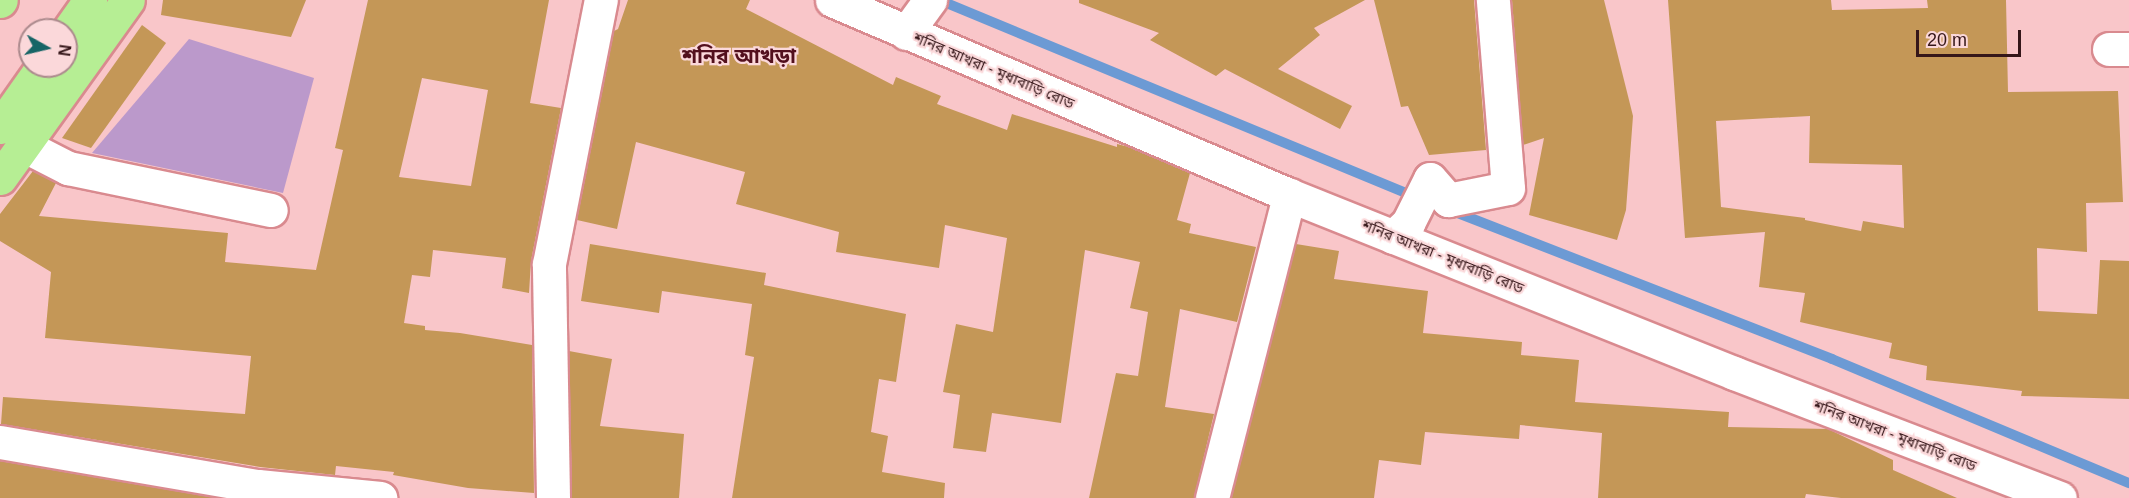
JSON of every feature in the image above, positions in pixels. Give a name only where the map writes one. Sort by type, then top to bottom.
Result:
[{"type":"highway","points":[[77,18],[90,0]]},
{"type":"highway","points":[[12,136],[128,0]]},
{"type":"highway","points":[[0,178],[12,136],[38,78]]},
{"type":"street","points":[[553,498],[549,264],[601,0]]},
{"type":"street","name":"শনির আখরা - মৃধাবাড়ি রোড","points":[[832,0],[920,15],[1289,195],[1401,230],[1734,373],[2060,498]]},
{"type":"street","points":[[1401,230],[1430,179],[1448,200],[1508,188],[1493,0]]},
{"type":"street","points":[[12,136],[68,168],[271,210]]},
{"type":"street","points":[[1212,498],[1289,195]]},
{"type":"street","points":[[0,442],[258,486],[380,498]]},
{"type":"shaded area","points":[[189,39],[314,78],[283,193],[92,153]]},
{"type":"building","points":[[163,0],[306,0],[291,37],[161,15]]},
{"type":"building","points":[[368,0],[549,0],[530,103],[561,108],[531,261],[529,293],[502,288],[506,258],[433,250],[430,277],[412,275],[404,323],[425,326],[425,330],[460,333],[532,345],[534,493],[468,488],[393,475],[394,472],[336,466],[335,475],[260,467],[1,424],[3,397],[245,414],[251,356],[45,338],[51,272],[0,241],[0,214],[33,171],[56,183],[39,216],[228,233],[225,262],[316,270],[343,150],[335,148]],"holes":[[[422,78],[488,90],[471,186],[399,177]]]},
{"type":"building","points":[[628,0],[750,0],[746,9],[893,85],[896,77],[941,96],[937,104],[1007,130],[1012,114],[1117,147],[1117,144],[1129,147],[1190,173],[1177,220],[1191,224],[1189,233],[1256,247],[1237,322],[1180,309],[1165,407],[1214,414],[1194,498],[1089,498],[1116,373],[1138,376],[1148,312],[1130,308],[1140,262],[1085,250],[1061,423],[992,413],[986,452],[953,448],[960,395],[943,392],[956,324],[993,332],[1007,238],[945,225],[939,268],[836,252],[839,232],[736,204],[745,172],[636,142],[617,229],[577,220],[614,31],[618,29]]},
{"type":"building","points":[[1079,0],[1365,0],[1314,28],[1320,35],[1278,69],[1352,106],[1340,129],[1225,69],[1216,76],[1150,40],[1159,33],[1079,3]]},
{"type":"building","points":[[1374,0],[1474,0],[1486,150],[1429,155],[1408,106],[1401,107]]},
{"type":"building","points":[[1512,0],[1604,0],[1633,116],[1626,210],[1617,240],[1529,215],[1544,138],[1523,145]]},
{"type":"building","points":[[1668,0],[1831,0],[1832,10],[1928,8],[1927,0],[2006,0],[2008,92],[2118,91],[2123,202],[2086,203],[2087,252],[2037,248],[2038,311],[2097,314],[2100,260],[2129,261],[2129,399],[2021,396],[2022,391],[1926,380],[1927,366],[1889,358],[1892,343],[1800,322],[1805,293],[1759,287],[1765,232],[1685,238]],"holes":[[[1810,116],[1809,163],[1902,165],[1904,228],[1863,221],[1861,231],[1805,220],[1805,218],[1721,207],[1716,121]]]},
{"type":"building","points":[[142,25],[166,43],[91,148],[62,138]]},
{"type":"building","points":[[590,244],[766,273],[764,285],[906,314],[896,382],[879,379],[871,432],[888,436],[882,472],[945,483],[944,498],[732,498],[754,357],[745,355],[752,304],[662,291],[659,313],[581,301]]},
{"type":"building","points":[[1296,244],[1339,251],[1334,279],[1428,291],[1423,333],[1522,342],[1521,355],[1579,360],[1575,402],[1729,412],[1728,427],[1828,429],[1893,460],[1893,470],[1957,498],[1841,498],[1806,494],[1805,498],[1598,498],[1602,433],[1520,425],[1519,439],[1425,432],[1421,465],[1379,460],[1374,498],[1231,498]]},
{"type":"building","points":[[569,351],[612,359],[600,426],[684,434],[679,498],[572,498]]},
{"type":"building","points":[[0,461],[217,498],[0,498]]},
{"type":"waterway","points":[[939,0],[1418,198]]},
{"type":"waterway","points":[[1450,210],[1832,359],[2129,483]]},
{"type":"district","name":"শনির আখড়া","points":[[739,56]]}]
